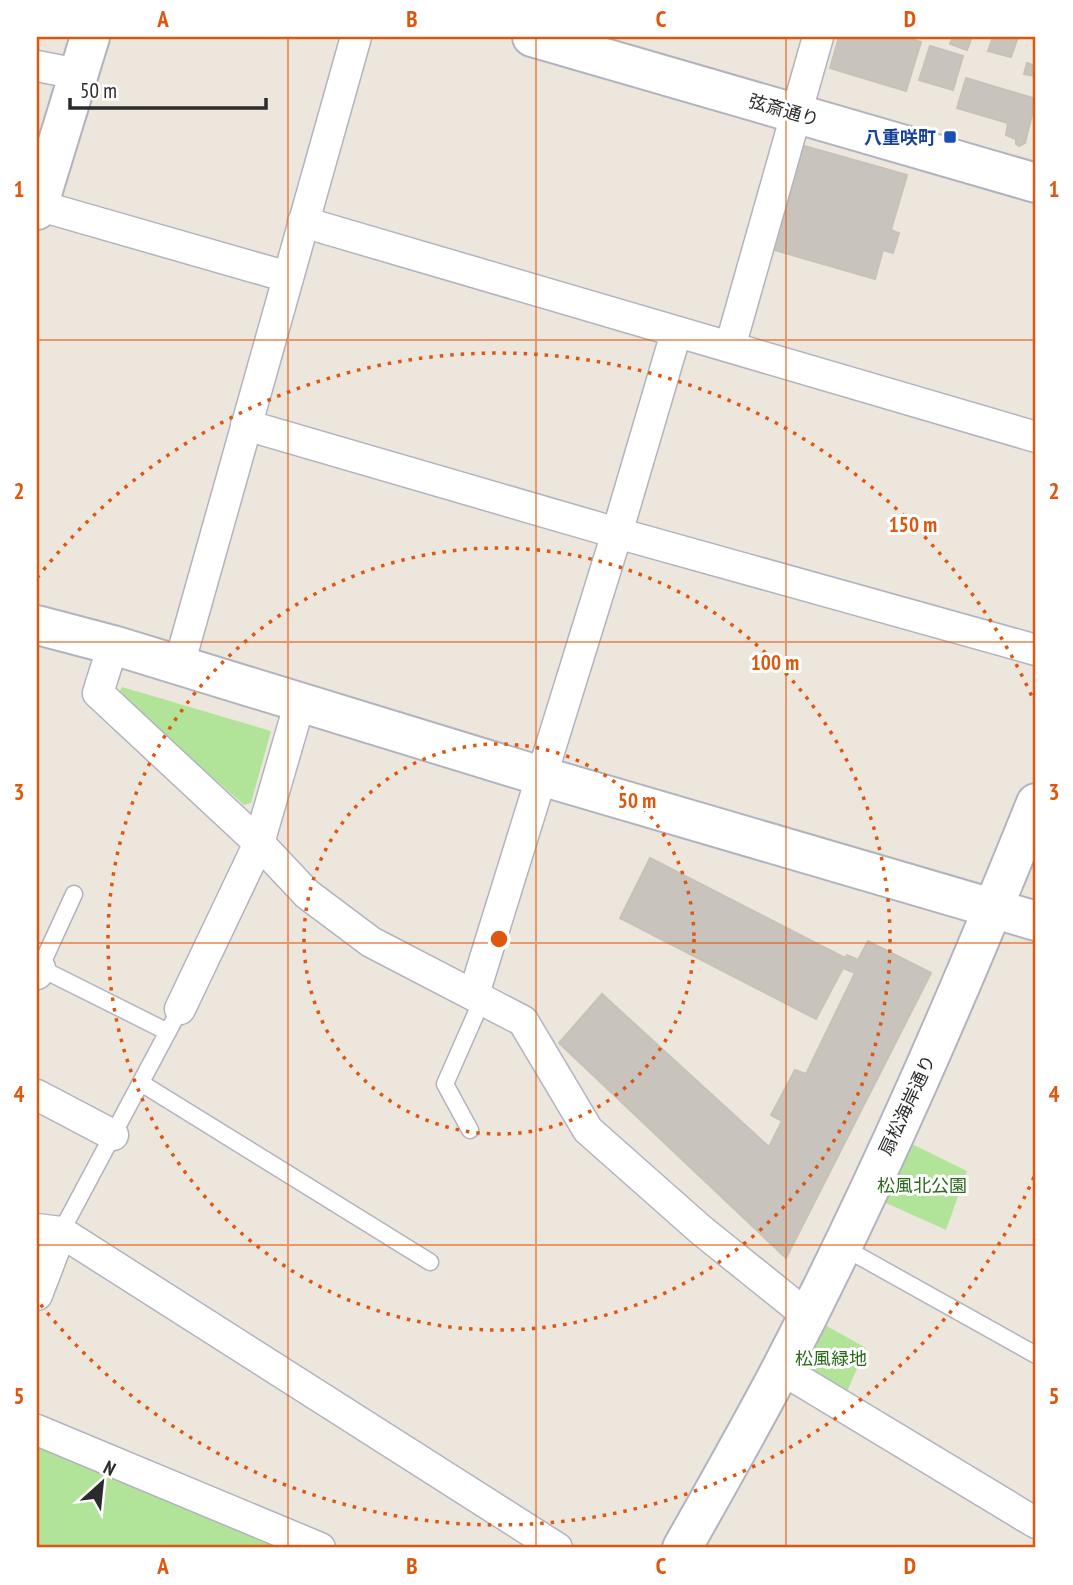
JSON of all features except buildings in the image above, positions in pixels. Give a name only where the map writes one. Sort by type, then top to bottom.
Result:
[{"type":"street","points":[[90,37],[37,206],[288,277]]},
{"type":"street","points":[[179,665],[356,37]]},
{"type":"street","name":"弦斎通り","points":[[532,37],[1036,183]]},
{"type":"street","points":[[730,347],[818,37]]},
{"type":"street","points":[[37,66],[78,74]]},
{"type":"street","points":[[303,222],[1036,438]]},
{"type":"street","points":[[478,997],[541,776],[676,332]]},
{"type":"street","points":[[246,425],[617,533],[1036,650]]},
{"type":"street","points":[[37,625],[113,645],[541,776],[1036,922]]},
{"type":"street","points":[[113,645],[98,693],[260,843],[307,894],[371,942],[523,1021],[588,1130],[701,1230],[808,1316]]},
{"type":"street","points":[[174,1021],[260,843],[300,702]]},
{"type":"street","name":"扇松海岸通り","points":[[682,1548],[808,1316],[906,1109],[1036,803]]},
{"type":"street","points":[[37,1095],[113,1135]]},
{"type":"street","points":[[37,1295],[49,1230],[557,1548]]},
{"type":"street","points":[[781,1369],[1036,1523]]},
{"type":"street","points":[[37,1430],[320,1548]]},
{"type":"lane","points":[[49,1230],[113,1135],[174,1021],[38,971],[74,894]]},
{"type":"lane","points":[[470,1130],[445,1084],[478,997]]},
{"type":"lane","points":[[141,1083],[430,1262]]},
{"type":"lane","points":[[841,1246],[1036,1355]]},
{"type":"green space","points":[[122,687],[271,731],[251,803],[244,805],[118,694]]},
{"type":"green space","name":"松風北公園","points":[[906,1141],[967,1171],[946,1230],[875,1198]]},
{"type":"green space","name":"松風緑地","points":[[818,1321],[866,1348],[845,1396],[796,1369]]},
{"type":"green space","points":[[37,1447],[280,1545],[279,1548],[37,1548]]},
{"type":"place","name":"八重咲町","points":[[950,137]]}]
